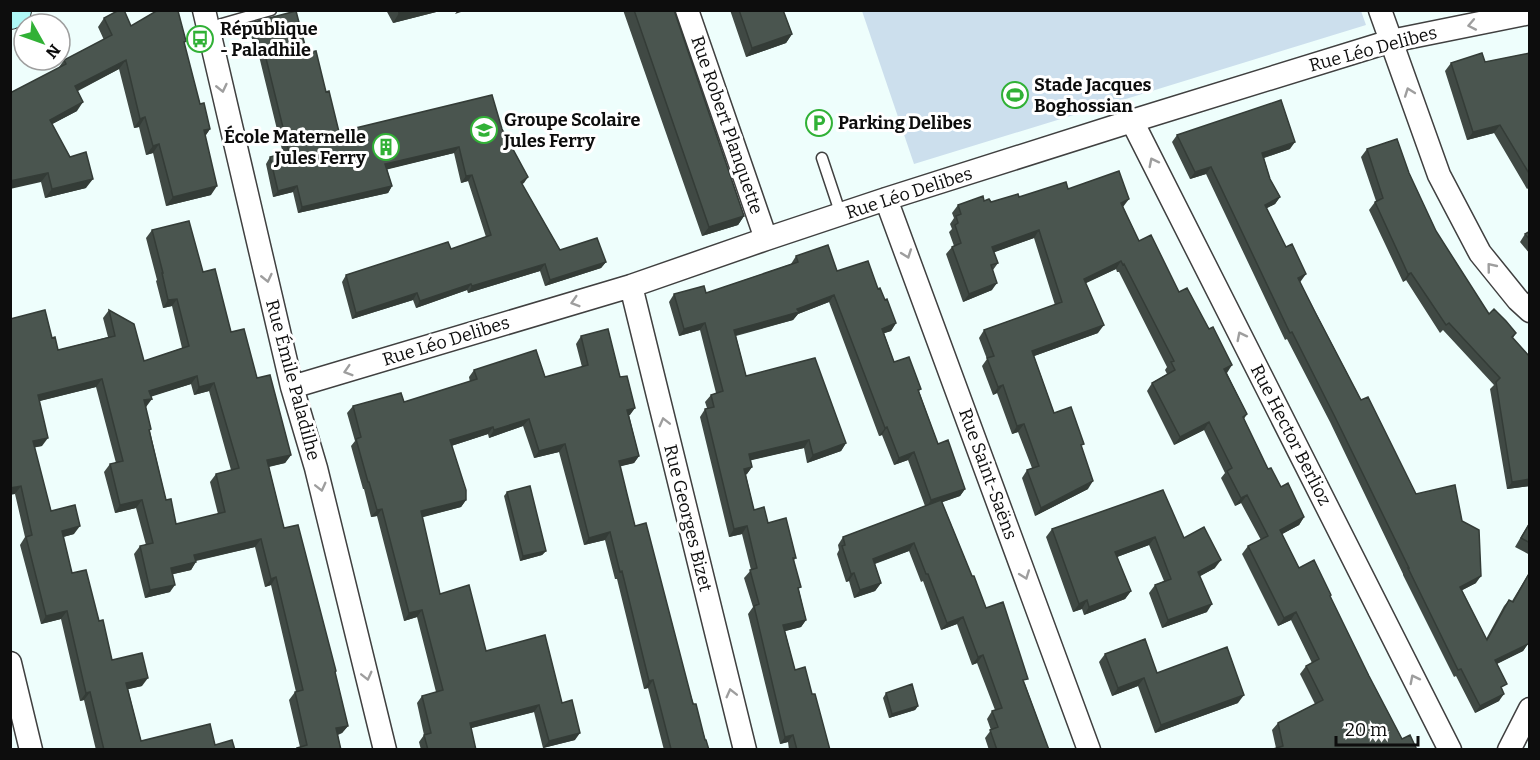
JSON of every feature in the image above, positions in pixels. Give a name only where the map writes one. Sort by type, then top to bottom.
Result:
[{"type":"main road","points":[[10,13],[15,10]]},
{"type":"street","name":"Rue Robert Planquette","points":[[687,10],[766,239]]},
{"type":"street","points":[[1380,10],[1438,175],[1480,253],[1518,300],[1530,311]]},
{"type":"street","name":"Rue Léo Delibes","points":[[292,387],[631,286],[886,200],[1391,41],[1530,13]]},
{"type":"street","name":"Rue Émile Paladilhe","points":[[206,19],[292,387],[316,468],[385,750]]},
{"type":"street","name":"Rue Hector Berlioz","points":[[1132,121],[1450,750]]},
{"type":"street","name":"Rue Saint-Saëns","points":[[886,200],[1089,750]]},
{"type":"street","name":"Rue Georges Bizet","points":[[631,286],[745,750]]},
{"type":"street","points":[[10,663],[31,750]]},
{"type":"street","points":[[1509,750],[1530,709]]},
{"type":"lane","points":[[206,19],[271,10]]},
{"type":"lane","points":[[822,158],[841,215]]},
{"type":"shaded area","name":"Stade Jacques Boghossian","points":[[862,11],[1361,11],[1366,25],[914,164]]},
{"type":"building","points":[[119,10],[124,10],[131,26],[158,10],[178,11],[200,104],[204,103],[210,129],[204,130],[217,186],[173,197],[159,144],[153,146],[145,117],[140,119],[126,60],[75,86],[83,102],[50,120],[70,157],[86,152],[93,179],[52,189],[48,173],[10,181],[10,93],[51,72],[72,72],[72,56],[112,35],[104,18]]},
{"type":"building","name":"Groupe Scolaire Jules Ferry","points":[[634,10],[674,10],[744,216],[709,227]]},
{"type":"building","points":[[739,10],[783,10],[792,34],[752,48]]},
{"type":"building","points":[[296,11],[307,53],[316,51],[339,132],[492,95],[502,129],[528,177],[521,182],[560,250],[597,238],[606,262],[550,280],[545,264],[472,286],[471,284],[420,301],[417,293],[356,313],[346,275],[448,242],[451,249],[491,235],[472,175],[466,176],[459,147],[385,164],[392,186],[302,207],[297,186],[278,191],[270,157],[289,152],[264,50],[261,50],[254,22]]},
{"type":"building","points":[[1482,53],[1485,62],[1530,53],[1530,175],[1500,125],[1473,132],[1451,63]]},
{"type":"building","points":[[1281,100],[1295,142],[1262,153],[1270,179],[1280,197],[1265,205],[1286,247],[1292,244],[1306,274],[1298,278],[1361,400],[1368,397],[1416,494],[1455,485],[1462,521],[1479,530],[1481,576],[1460,587],[1487,640],[1509,600],[1513,602],[1530,572],[1530,641],[1495,660],[1507,684],[1501,687],[1504,694],[1480,706],[1461,669],[1458,670],[1334,415],[1292,332],[1290,333],[1211,167],[1195,172],[1177,135]]},
{"type":"building","points":[[1397,139],[1409,173],[1436,231],[1489,314],[1494,309],[1506,321],[1516,333],[1512,337],[1530,357],[1530,479],[1512,482],[1496,382],[1500,378],[1449,323],[1446,325],[1411,273],[1408,274],[1375,202],[1383,198],[1367,149]]},
{"type":"building","points":[[1119,171],[1129,199],[1121,203],[1139,241],[1151,235],[1179,292],[1187,288],[1209,329],[1213,327],[1232,365],[1224,369],[1247,414],[1243,417],[1268,469],[1271,468],[1281,487],[1288,483],[1304,517],[1280,530],[1299,568],[1314,560],[1369,676],[1402,739],[1410,735],[1417,750],[1270,750],[1283,746],[1278,723],[1323,700],[1306,666],[1319,659],[1296,612],[1284,618],[1248,546],[1268,536],[1247,495],[1241,498],[1227,471],[1232,468],[1209,422],[1180,437],[1152,383],[1175,370],[1171,362],[1174,361],[1121,261],[1084,279],[1104,325],[1032,351],[1054,413],[1071,407],[1084,444],[1081,445],[1093,481],[1041,508],[1027,470],[1039,466],[1024,424],[1017,426],[1003,385],[998,387],[987,358],[994,356],[984,330],[1062,302],[1039,230],[992,247],[998,263],[991,265],[997,283],[969,294],[952,247],[961,243],[955,225],[958,223],[956,216],[961,214],[958,205],[983,196],[984,201],[989,199],[991,202],[1018,194],[1019,197],[1066,182],[1068,189]]},
{"type":"building","points":[[189,221],[203,272],[215,269],[231,332],[244,329],[257,378],[270,375],[291,455],[267,460],[284,528],[298,525],[336,671],[348,726],[336,728],[341,750],[298,750],[297,748],[307,745],[295,692],[303,690],[276,577],[271,579],[261,539],[194,555],[196,562],[171,568],[175,585],[150,590],[140,546],[153,543],[142,500],[120,505],[110,464],[123,461],[102,379],[38,395],[48,438],[33,441],[51,511],[75,505],[80,526],[62,531],[72,573],[86,570],[99,621],[103,620],[112,660],[142,653],[148,678],[126,683],[141,741],[210,724],[215,745],[232,740],[235,750],[104,750],[90,692],[86,693],[67,611],[46,616],[26,537],[32,535],[21,486],[10,488],[10,319],[45,310],[52,338],[55,337],[58,350],[115,336],[109,310],[134,324],[144,361],[189,346],[177,299],[168,300],[152,230]],"holes":[[[197,376],[199,387],[214,383],[239,468],[216,474],[225,512],[176,524],[171,499],[166,500],[144,400],[152,399],[149,391]]]},
{"type":"building","points":[[828,245],[837,271],[868,261],[878,289],[880,288],[885,300],[887,299],[896,323],[882,329],[894,362],[909,357],[921,389],[918,390],[938,444],[948,440],[965,489],[931,500],[914,452],[899,458],[887,427],[885,428],[834,295],[797,309],[799,312],[734,330],[746,376],[815,358],[846,443],[813,455],[809,440],[749,454],[752,467],[744,469],[754,510],[764,507],[768,523],[786,518],[796,558],[793,558],[801,587],[798,588],[806,620],[783,625],[795,670],[805,667],[830,750],[797,750],[793,735],[785,737],[754,606],[759,604],[750,570],[757,568],[747,526],[734,529],[705,409],[714,407],[711,395],[723,391],[705,323],[684,329],[674,294],[704,286],[706,293],[798,262],[796,256]]},
{"type":"building","points":[[608,329],[620,377],[627,376],[635,408],[627,410],[639,456],[619,461],[635,526],[646,523],[693,704],[696,704],[709,750],[668,750],[671,749],[659,702],[653,680],[649,681],[610,532],[589,538],[565,444],[539,451],[529,419],[450,440],[466,490],[466,500],[421,511],[440,594],[469,585],[486,651],[545,635],[562,703],[572,700],[580,733],[549,741],[539,705],[470,723],[476,750],[428,750],[424,735],[431,733],[422,696],[443,690],[422,610],[409,613],[382,509],[377,510],[356,439],[361,437],[353,406],[401,393],[404,402],[477,379],[474,370],[536,350],[545,377],[588,365],[581,336]]},
{"type":"building","points":[[530,486],[546,551],[523,556],[507,492]]},
{"type":"building","points":[[1163,490],[1184,538],[1204,527],[1221,560],[1198,572],[1212,604],[1168,620],[1155,585],[1171,579],[1155,537],[1115,552],[1131,591],[1089,607],[1087,600],[1079,604],[1052,529]]},
{"type":"building","points":[[941,500],[986,608],[1003,602],[1028,679],[1023,680],[1049,750],[997,750],[990,730],[998,727],[992,711],[1002,708],[983,655],[978,657],[963,617],[947,623],[914,543],[873,559],[881,583],[860,590],[854,573],[851,574],[842,546],[845,545],[843,537]]},
{"type":"building","points":[[1530,523],[1530,543],[1521,538]]},
{"type":"building","points":[[1145,639],[1157,673],[1227,647],[1244,695],[1161,725],[1144,678],[1118,688],[1105,654]]},
{"type":"building","points":[[912,684],[918,706],[892,714],[886,693]]},
{"type":"place","name":"République - Paladhile","points":[[200,39]]},
{"type":"place","name":"Stade Jacques Boghossian","points":[[1015,95]]},
{"type":"place","name":"Parking Delibes","points":[[819,123]]},
{"type":"place","name":"Groupe Scolaire Jules Ferry","points":[[484,130]]},
{"type":"place","name":"École Maternelle Jules Ferry","points":[[386,147]]}]
